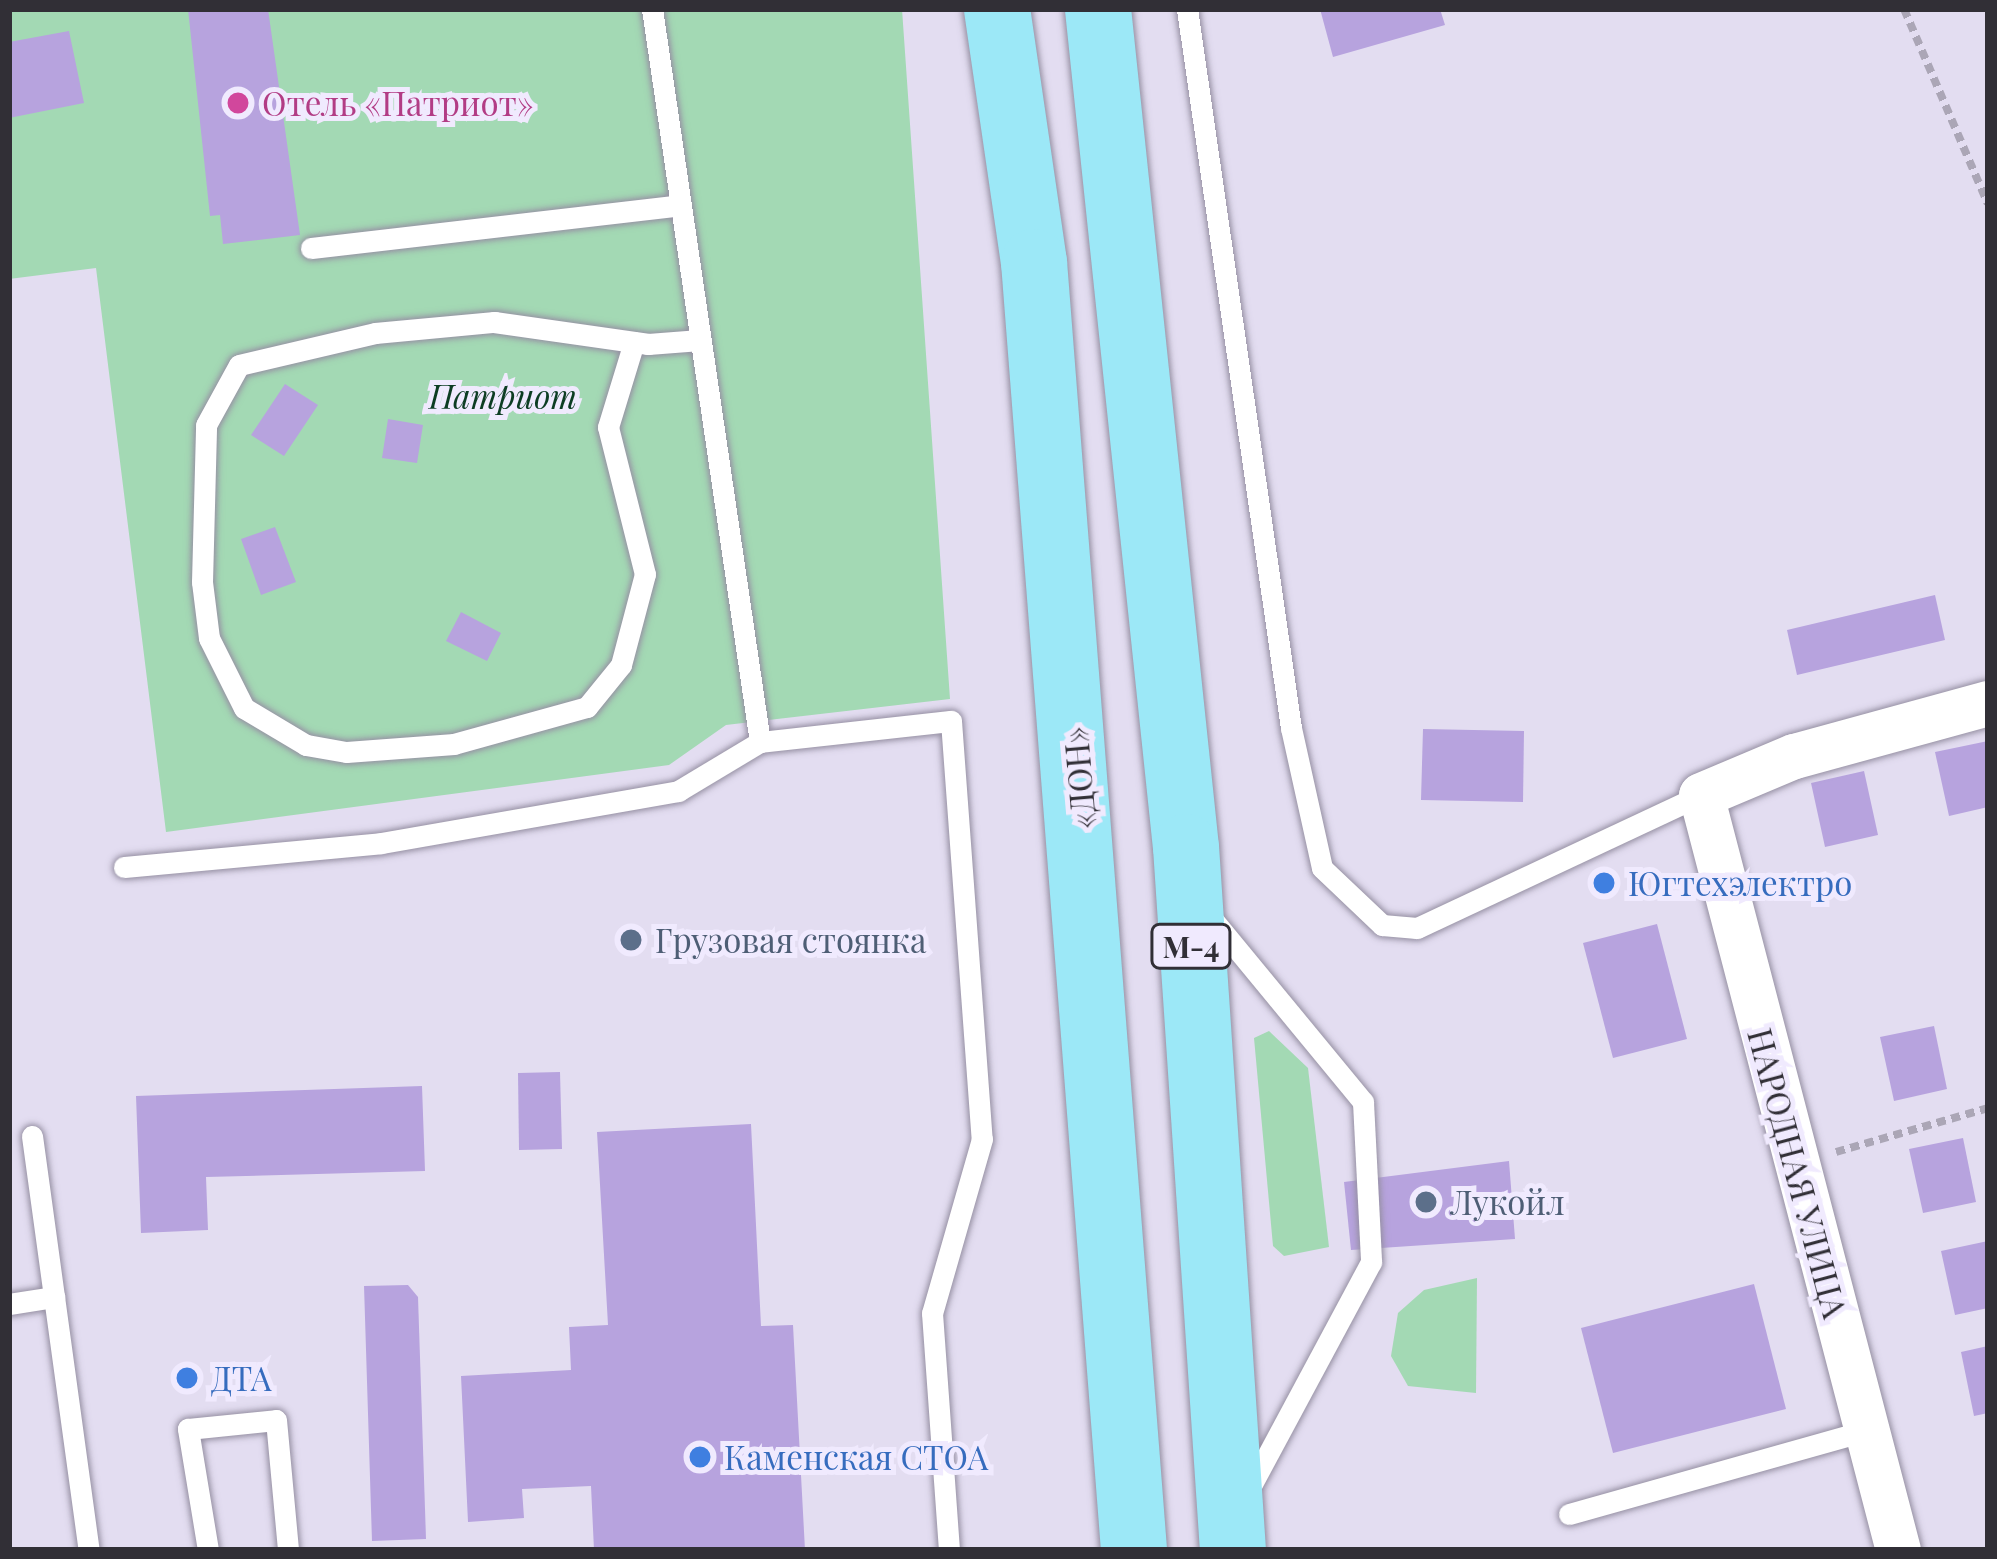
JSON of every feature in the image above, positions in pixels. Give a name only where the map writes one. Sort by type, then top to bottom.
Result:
[{"type":"highway","name":"«ДОН»","points":[[998,9],[1036,286],[1134,1550]]},
{"type":"highway","name":"М-4","points":[[1098,9],[1188,891],[1231,1538]]},
{"type":"street","points":[[1702,795],[1794,756],[1988,704]]},
{"type":"street","name":"НАРОДНАЯ УЛИЦА","points":[[1702,795],[1794,1164],[1898,1550]]},
{"type":"lane","points":[[652,9],[760,742]]},
{"type":"lane","points":[[1187,9],[1291,728],[1322,868],[1382,925],[1417,928],[1702,795]]},
{"type":"lane","points":[[311,248],[681,205]]},
{"type":"lane","points":[[634,342],[608,427],[645,574],[621,665],[587,707],[493,737],[346,752],[289,738],[244,708],[208,638],[202,582],[204,441],[224,378],[259,358],[430,326],[494,322],[634,342],[700,340]]},
{"type":"lane","points":[[124,867],[380,842],[678,791],[760,742],[950,722],[982,1139],[932,1313],[949,1550]]},
{"type":"lane","points":[[1188,891],[1363,1102],[1371,1262],[1231,1538]]},
{"type":"lane","points":[[32,1136],[89,1550]]},
{"type":"lane","points":[[9,1304],[54,1297]]},
{"type":"lane","points":[[208,1550],[188,1430],[276,1420],[288,1550]]},
{"type":"lane","points":[[1569,1514],[1865,1431]]},
{"type":"path","points":[[1904,9],[1988,205]]},
{"type":"path","points":[[1794,1164],[1988,1108]]},
{"type":"green space","name":"Патриот","points":[[9,9],[902,9],[950,699],[726,725],[669,765],[166,832],[96,268],[9,279]]},
{"type":"green space","points":[[1269,1031],[1308,1068],[1329,1247],[1284,1256],[1273,1246],[1254,1038]]},
{"type":"green space","points":[[1477,1278],[1476,1393],[1408,1386],[1391,1356],[1398,1313],[1424,1290]]},
{"type":"building","name":"Отель «Патриот»","points":[[188,9],[268,9],[300,235],[223,244],[220,215],[210,216]]},
{"type":"building","points":[[1320,9],[1440,9],[1445,25],[1333,57]]},
{"type":"building","points":[[69,31],[84,103],[9,118],[9,42]]},
{"type":"building","points":[[285,384],[318,405],[284,456],[251,435]]},
{"type":"building","points":[[388,419],[423,425],[417,463],[382,458]]},
{"type":"building","points":[[275,527],[296,582],[261,595],[241,539]]},
{"type":"building","points":[[1935,595],[1945,640],[1797,675],[1787,630]]},
{"type":"building","points":[[461,612],[501,633],[487,661],[446,641]]},
{"type":"building","points":[[1423,729],[1524,731],[1523,802],[1421,800]]},
{"type":"building","points":[[1988,741],[1988,807],[1949,816],[1935,752]]},
{"type":"building","points":[[1864,771],[1878,835],[1825,847],[1811,783]]},
{"type":"building","points":[[1657,924],[1687,1039],[1613,1058],[1583,943]]},
{"type":"building","points":[[1934,1026],[1947,1089],[1894,1101],[1880,1037]]},
{"type":"building","points":[[560,1072],[562,1149],[519,1150],[518,1073]]},
{"type":"building","points":[[422,1086],[425,1171],[206,1177],[208,1230],[141,1233],[136,1096]]},
{"type":"building","points":[[751,1124],[761,1326],[793,1325],[805,1550],[594,1550],[591,1486],[522,1489],[524,1518],[468,1522],[461,1376],[571,1370],[569,1327],[608,1325],[597,1132]]},
{"type":"building","points":[[1963,1138],[1976,1202],[1923,1213],[1909,1149]]},
{"type":"building","points":[[1509,1161],[1515,1239],[1351,1250],[1344,1182]]},
{"type":"building","points":[[1988,1241],[1988,1308],[1955,1315],[1941,1251]]},
{"type":"building","points":[[1754,1284],[1786,1409],[1613,1453],[1581,1328]]},
{"type":"building","points":[[408,1285],[418,1297],[426,1539],[372,1541],[364,1286]]},
{"type":"building","points":[[1988,1346],[1988,1413],[1974,1416],[1961,1352]]},
{"type":"place","name":"Отель «Патриот»","points":[[238,103]]},
{"type":"place","name":"Югтехэлектро","points":[[1604,883]]},
{"type":"place","name":"Грузовая стоянка","points":[[631,940]]},
{"type":"place","name":"Лукойл","points":[[1426,1202]]},
{"type":"place","name":"ДТА","points":[[187,1378]]},
{"type":"place","name":"Каменская СТОА","points":[[700,1457]]}]
